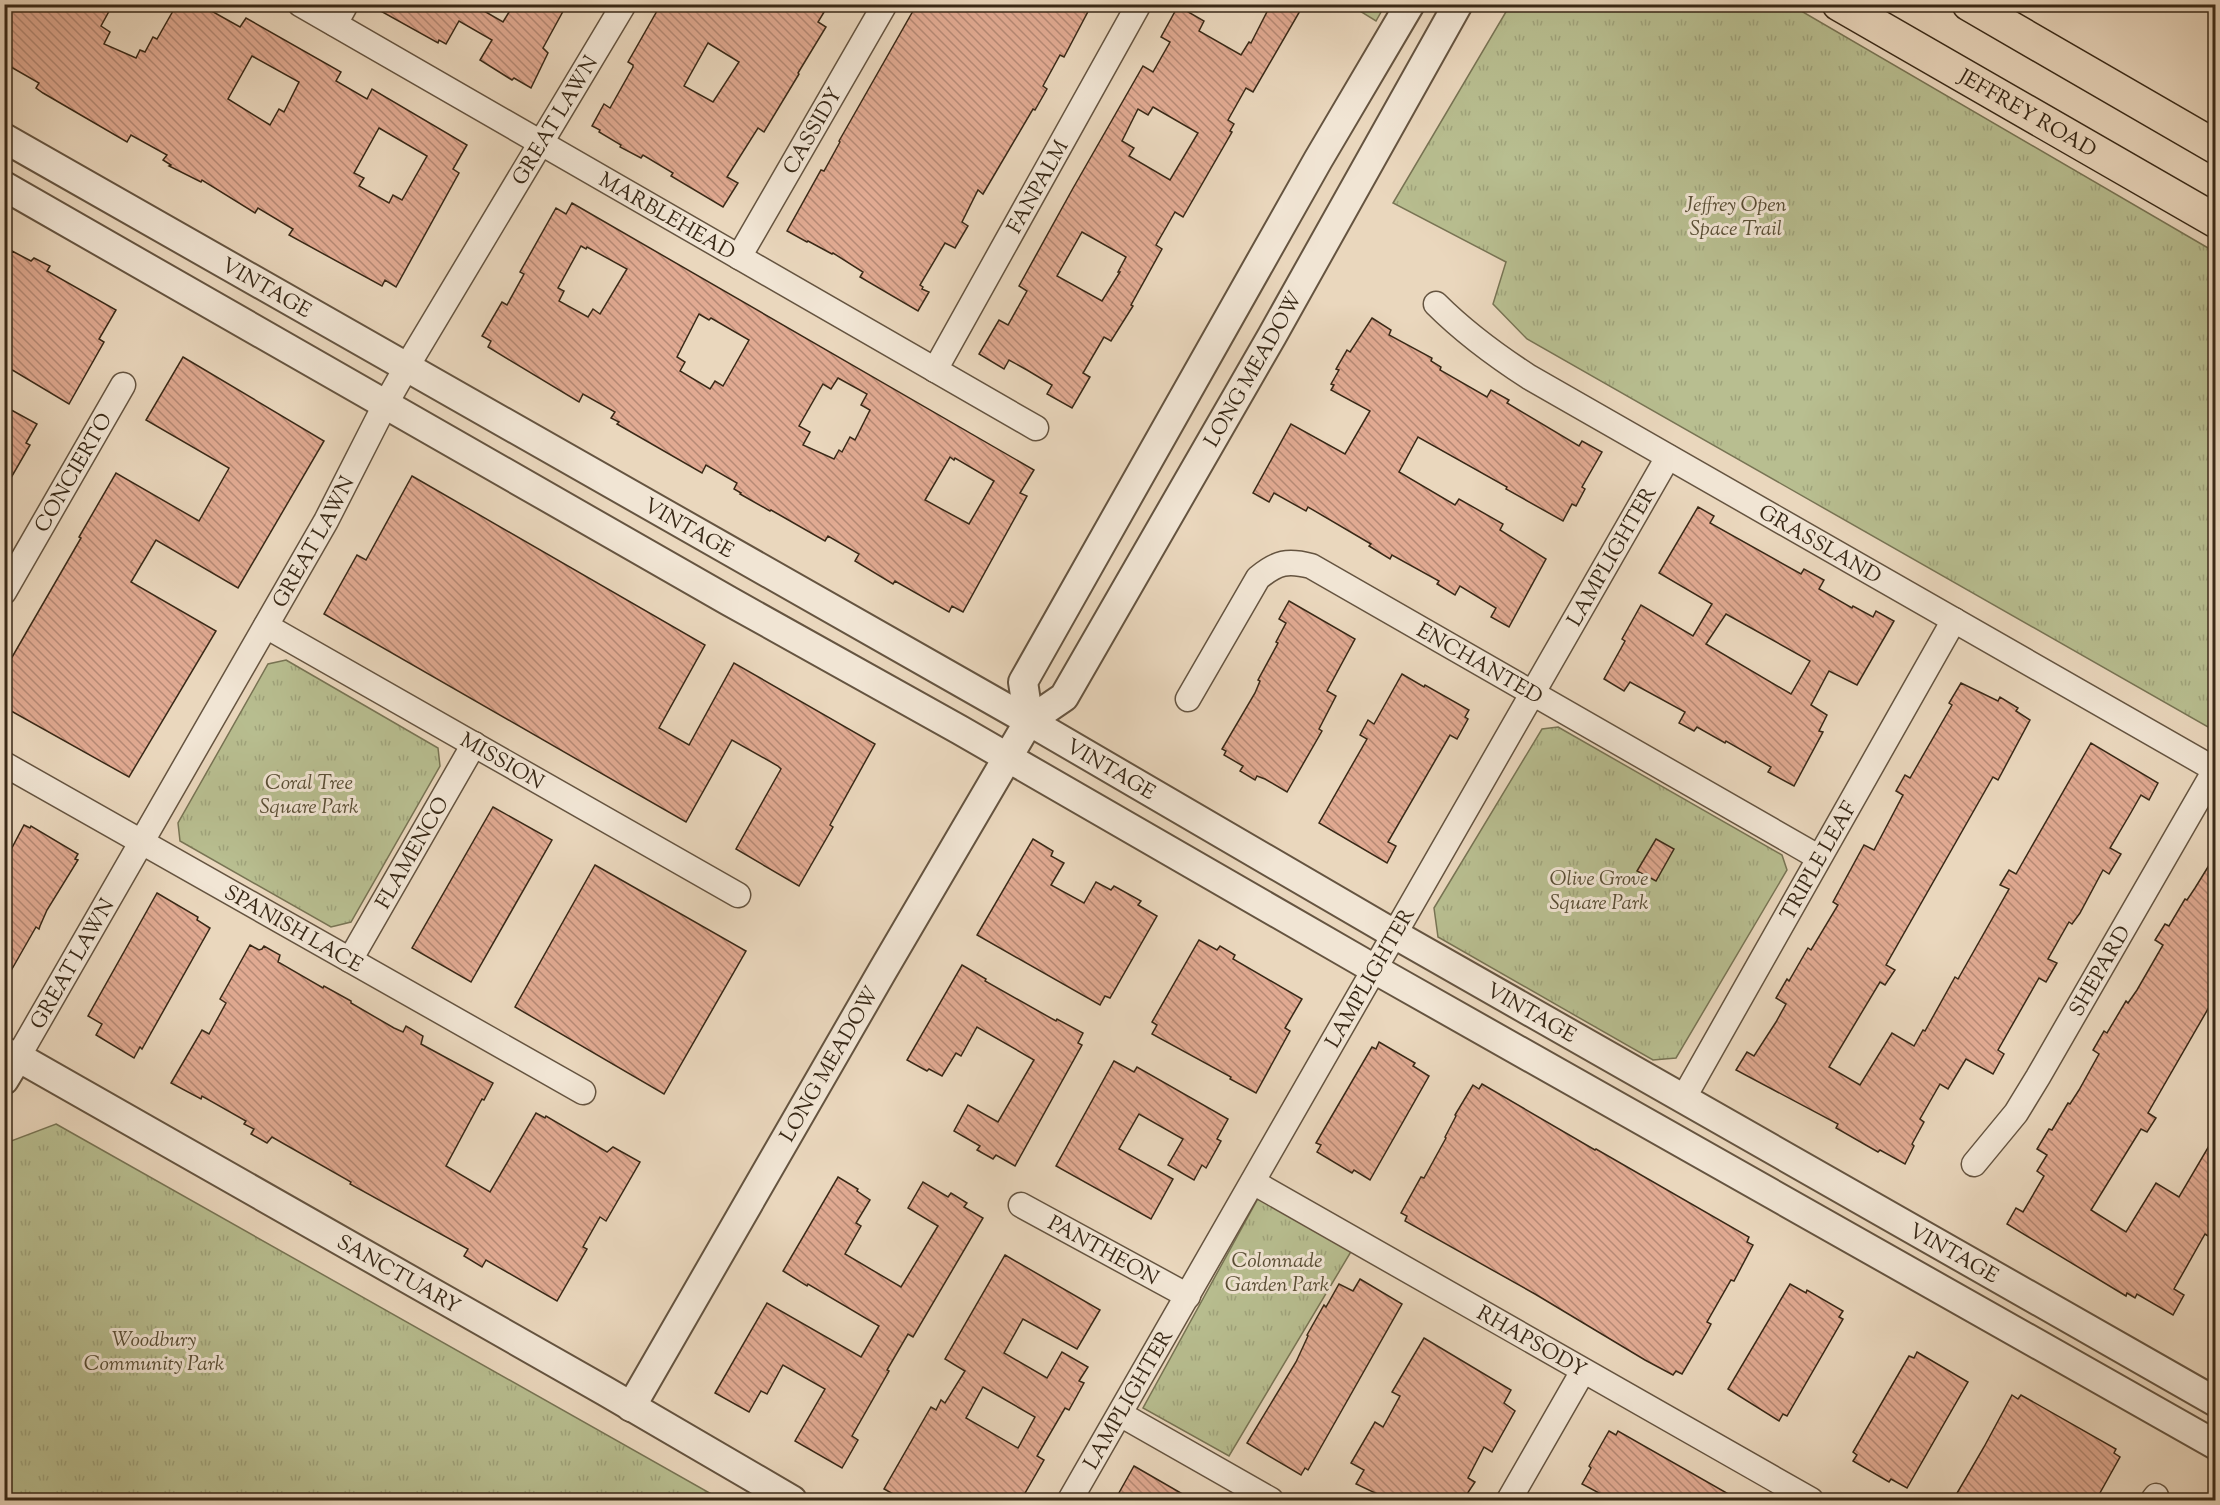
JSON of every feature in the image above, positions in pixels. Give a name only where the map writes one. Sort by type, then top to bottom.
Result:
[{"type":"main road","name":"JEFFREY ROAD","points":[[1839,4],[2216,221]]},
{"type":"main road","points":[[1969,4],[2216,147]]},
{"type":"street","name":"MARBLEHEAD","points":[[300,4],[340,14],[541,143],[1036,428]]},
{"type":"street","name":"GREAT LAWN","points":[[9,1062],[142,842],[266,626],[326,521],[406,368],[624,4]]},
{"type":"street","name":"CASSIDY","points":[[739,257],[885,4]]},
{"type":"street","name":"FANPALM","points":[[935,370],[1139,4]]},
{"type":"street","points":[[1029,721],[1023,682],[1318,160],[1410,4]]},
{"type":"street","name":"LONG MEADOW","points":[[631,1407],[1029,721],[1064,697],[1272,336],[1458,4]]},
{"type":"street","name":"VINTAGE","points":[[4,138],[1029,721],[1396,935],[2216,1402]]},
{"type":"street","name":"VINTAGE","points":[[4,186],[1376,970],[2216,1445]]},
{"type":"street","name":"GRASSLAND","points":[[1436,304],[1461,328],[1501,359],[2215,770]]},
{"type":"street","name":"CONCIERTO","points":[[4,592],[123,385]]},
{"type":"street","name":"LAMPLIGHTER","points":[[1070,1500],[1376,970],[1668,457]]},
{"type":"street","name":"ENCHANTED","points":[[1188,699],[1258,578],[1270,568],[1284,563],[1311,566],[1818,857]]},
{"type":"street","name":"TRIPLE LEAF","points":[[1683,1099],[1954,620]]},
{"type":"street","name":"MISSION","points":[[266,626],[738,895]]},
{"type":"street","name":"FLAMENCO","points":[[351,960],[474,744]]},
{"type":"street","name":"SPANISH LACE","points":[[4,764],[583,1092]]},
{"type":"street","name":"SHEPARD","points":[[1974,1164],[2016,1113],[2215,770]]},
{"type":"street","name":"SANCTUARY","points":[[9,1062],[631,1407],[792,1500]]},
{"type":"street","name":"RHAPSODY","points":[[1253,1182],[1583,1371],[1782,1493],[1810,1500]]},
{"type":"street","name":"PANTHEON","points":[[1021,1205],[1188,1296]]},
{"type":"street","points":[[1509,1500],[1583,1371]]},
{"type":"street","points":[[1119,1414],[1271,1500]]},
{"type":"green space","points":[[1385,4],[1376,21],[1350,5]]},
{"type":"green space","name":"Jeffrey Open Space Trail","points":[[1510,5],[1791,5],[2215,252],[2215,731],[1527,339],[1493,304],[1506,262],[1393,203]]},
{"type":"green space","name":"Coral Tree Square Park","points":[[286,660],[438,748],[440,766],[351,922],[331,927],[180,841],[178,823],[268,664]]},
{"type":"green space","name":"Olive Grove Square Park","points":[[1558,727],[1782,855],[1787,870],[1676,1058],[1653,1060],[1438,937],[1434,908],[1542,729]]},
{"type":"green space","name":"Woodbury Community Park","points":[[56,1124],[722,1500],[5,1500],[5,1151],[11,1141]]},
{"type":"green space","name":"Colonnade Garden Park","points":[[1261,1193],[1352,1250],[1229,1456],[1143,1408]]},
{"type":"building","points":[[4,4],[113,4],[101,26],[110,32],[104,44],[136,58],[140,50],[145,52],[153,37],[157,39],[177,4],[199,4],[240,27],[246,18],[341,72],[336,81],[367,99],[372,89],[467,145],[453,169],[459,173],[396,287],[385,280],[382,286],[289,235],[293,229],[258,208],[255,213],[202,180],[201,182],[169,166],[171,165],[163,160],[167,155],[131,135],[127,142],[43,93],[36,88],[39,83],[4,63]],"holes":[[[252,56],[299,82],[284,112],[279,109],[270,125],[228,99]],[[379,128],[427,156],[402,200],[393,195],[389,203],[359,186],[364,178],[354,173]]]},
{"type":"building","points":[[368,4],[472,4],[503,22],[514,4],[567,4],[543,48],[548,53],[531,88],[514,78],[512,80],[480,60],[492,40],[459,21],[446,44],[439,40],[438,43]]},
{"type":"building","points":[[661,4],[829,4],[818,22],[826,27],[799,74],[764,132],[758,128],[727,177],[738,183],[723,207],[671,176],[673,173],[643,155],[641,158],[620,147],[621,145],[592,126],[604,104],[610,108],[633,67],[628,62]],"holes":[[[708,43],[739,62],[713,102],[684,86]]]},
{"type":"building","points":[[917,4],[1092,4],[1064,57],[1060,55],[1043,86],[1047,89],[1035,110],[1033,109],[983,194],[978,190],[962,222],[968,226],[955,248],[945,243],[920,285],[922,289],[929,292],[918,311],[860,277],[863,272],[833,253],[787,231],[821,170],[824,171]]},
{"type":"building","points":[[1271,4],[1304,4],[1253,92],[1246,88],[1228,120],[1234,124],[1230,131],[1232,132],[1183,217],[1175,212],[1156,245],[1162,249],[1131,305],[1133,306],[1111,341],[1104,337],[1083,373],[1090,377],[1072,408],[1047,394],[1052,385],[1027,370],[1009,360],[1004,369],[979,354],[999,320],[1008,325],[1027,291],[1019,286],[1143,66],[1153,72],[1170,42],[1161,37],[1178,6],[1204,21],[1199,31],[1241,55],[1249,42],[1251,43]],"holes":[[[1153,107],[1198,133],[1170,180],[1129,156],[1134,148],[1122,141],[1138,109],[1148,115]],[[1082,232],[1126,257],[1118,272],[1120,272],[1102,301],[1057,276]]]},
{"type":"building","points":[[572,203],[1034,470],[1020,493],[1027,496],[963,612],[952,606],[949,612],[895,581],[893,584],[855,561],[859,554],[828,536],[825,541],[770,511],[740,494],[734,489],[737,483],[706,465],[702,473],[617,424],[619,422],[611,418],[615,412],[583,394],[579,402],[488,347],[491,341],[482,336],[502,302],[507,305],[524,274],[520,272],[556,208],[566,214]],"holes":[[[581,246],[627,269],[600,314],[593,309],[588,317],[559,301],[564,291],[558,288]],[[699,314],[709,320],[711,318],[749,340],[723,386],[715,381],[710,389],[680,371],[685,362],[677,357]],[[838,378],[867,394],[861,405],[870,410],[855,440],[850,437],[842,452],[839,450],[834,459],[803,445],[810,432],[799,426],[823,384],[831,389]],[[950,457],[994,481],[969,524],[925,500]]]},
{"type":"building","points":[[12,251],[31,261],[34,258],[50,266],[47,271],[116,310],[99,339],[104,342],[69,404],[4,365],[4,265]]},
{"type":"building","points":[[1372,318],[1391,330],[1389,335],[1432,358],[1431,361],[1441,367],[1440,370],[1487,397],[1491,390],[1509,400],[1507,403],[1579,446],[1582,441],[1602,452],[1582,487],[1585,489],[1576,506],[1572,504],[1563,521],[1418,437],[1399,472],[1455,505],[1459,499],[1503,524],[1500,530],[1546,559],[1509,627],[1491,617],[1496,608],[1460,586],[1455,595],[1437,584],[1439,581],[1392,555],[1390,559],[1369,546],[1371,544],[1308,507],[1306,511],[1274,493],[1269,502],[1253,493],[1291,424],[1345,454],[1370,411],[1331,390],[1334,385],[1331,384],[1339,370],[1336,369],[1347,350],[1350,352]]},
{"type":"building","points":[[183,357],[324,441],[238,588],[156,540],[131,582],[216,631],[129,777],[4,707],[4,671],[116,473],[199,521],[229,468],[146,420]]},
{"type":"building","points":[[4,406],[37,424],[26,443],[30,445],[4,490]]},
{"type":"building","points":[[412,476],[705,645],[659,728],[689,745],[734,663],[875,744],[830,825],[833,827],[799,886],[736,849],[781,769],[778,766],[732,740],[686,822],[324,614],[357,555],[366,560]]},
{"type":"building","points":[[1698,507],[1714,516],[1710,523],[1801,574],[1804,569],[1824,580],[1819,589],[1873,617],[1876,611],[1894,621],[1857,685],[1829,671],[1811,705],[1827,715],[1819,731],[1823,732],[1794,786],[1768,772],[1771,767],[1726,741],[1725,743],[1697,727],[1694,731],[1679,723],[1685,712],[1630,682],[1624,691],[1604,679],[1641,605],[1693,636],[1712,604],[1659,573]],"holes":[[[1726,614],[1810,661],[1791,694],[1706,644]]]},
{"type":"building","points":[[1289,601],[1355,639],[1327,691],[1336,696],[1319,729],[1322,731],[1287,792],[1265,779],[1257,776],[1255,780],[1240,771],[1243,766],[1224,755],[1226,751],[1222,749],[1255,693],[1260,681],[1258,680],[1278,643],[1276,642],[1286,623],[1279,619]]},
{"type":"building","points":[[1402,674],[1469,710],[1465,717],[1468,719],[1457,739],[1450,735],[1388,842],[1396,846],[1387,863],[1319,823],[1367,739],[1360,735],[1368,720],[1374,724]]},
{"type":"building","points":[[1961,683],[1998,701],[2000,697],[2018,708],[2016,711],[2030,720],[1998,780],[1993,777],[1886,965],[1895,970],[1885,985],[1880,982],[1829,1067],[1860,1085],[1892,1033],[1914,1046],[1923,1030],[1925,1031],[1955,977],[1958,979],[2009,889],[2000,885],[2009,870],[2016,874],[2091,743],[2158,783],[2149,800],[2141,795],[2110,848],[2121,854],[2109,874],[2103,870],[2080,913],[2072,924],[2069,922],[2048,959],[2057,963],[2046,982],[2039,978],[1998,1050],[2004,1054],[1993,1074],[1966,1059],[1948,1089],[1940,1084],[1920,1119],[1924,1122],[1912,1144],[1914,1146],[1905,1164],[1880,1150],[1878,1152],[1836,1128],[1838,1124],[1736,1070],[1747,1052],[1754,1056],[1776,1022],[1786,1004],[1776,998],[1808,948],[1811,950],[1838,905],[1833,902],[1864,845],[1874,850],[1903,795],[1896,791],[1905,775],[1910,778],[1952,705],[1949,703]]},
{"type":"building","points":[[493,807],[552,840],[471,982],[412,948]]},
{"type":"building","points":[[24,825],[30,828],[31,826],[78,854],[75,859],[78,860],[47,910],[39,929],[36,927],[4,983],[5,861]]},
{"type":"building","points":[[1033,839],[1053,851],[1051,856],[1064,863],[1051,885],[1084,903],[1096,882],[1111,890],[1114,886],[1141,901],[1138,905],[1157,916],[1110,998],[1105,996],[1100,1005],[977,935]]},
{"type":"building","points":[[1656,839],[1674,849],[1656,881],[1637,871]]},
{"type":"building","points":[[2216,854],[2216,995],[2148,1113],[2156,1118],[2147,1132],[2141,1129],[2091,1210],[2126,1232],[2156,1183],[2179,1197],[2216,1134],[2216,1241],[2205,1234],[2174,1289],[2184,1295],[2173,1315],[2137,1294],[2135,1298],[2127,1293],[2126,1296],[2007,1224],[2016,1208],[2023,1212],[2044,1176],[2037,1171],[2047,1155],[2037,1149],[2049,1129],[2052,1130],[2068,1103],[2070,1104],[2079,1090],[2099,1054],[2093,1050],[2104,1031],[2107,1033],[2126,1001],[2128,1003],[2137,990],[2163,945],[2155,940],[2165,924],[2169,926]]},
{"type":"building","points":[[595,865],[746,951],[664,1094],[515,1007]]},
{"type":"building","points":[[157,893],[198,917],[197,920],[210,928],[142,1049],[140,1047],[134,1058],[96,1035],[102,1024],[88,1016]]},
{"type":"building","points":[[1199,940],[1217,950],[1220,946],[1235,955],[1233,959],[1302,999],[1285,1028],[1290,1031],[1256,1093],[1152,1034],[1157,1025],[1152,1022]]},
{"type":"building","points":[[250,945],[259,950],[264,946],[280,955],[278,962],[351,1001],[394,1028],[403,1032],[406,1026],[423,1036],[421,1044],[493,1083],[446,1166],[490,1192],[536,1113],[545,1118],[546,1116],[607,1152],[613,1147],[640,1162],[606,1221],[600,1217],[583,1247],[587,1249],[557,1301],[486,1260],[482,1267],[464,1256],[468,1249],[350,1184],[351,1182],[272,1137],[267,1143],[251,1134],[254,1129],[244,1124],[246,1121],[202,1096],[201,1099],[171,1083],[202,1030],[209,1034],[226,1003],[220,999]]},
{"type":"building","points":[[962,965],[986,979],[985,981],[1056,1021],[1057,1019],[1083,1033],[1078,1043],[1082,1045],[1015,1166],[996,1155],[993,1159],[977,1150],[980,1146],[954,1131],[968,1105],[998,1122],[1034,1060],[977,1027],[961,1056],[956,1053],[942,1076],[907,1060]]},
{"type":"building","points":[[1379,1042],[1415,1063],[1413,1066],[1429,1076],[1370,1180],[1354,1170],[1352,1173],[1317,1152],[1321,1145],[1316,1143],[1372,1047],[1376,1049]]},
{"type":"building","points":[[1114,1061],[1134,1072],[1137,1067],[1228,1119],[1217,1139],[1221,1141],[1206,1168],[1202,1165],[1194,1180],[1168,1165],[1183,1139],[1139,1114],[1119,1149],[1173,1179],[1151,1219],[1056,1166]]},
{"type":"building","points":[[1482,1084],[1749,1237],[1747,1242],[1753,1245],[1734,1281],[1731,1280],[1707,1322],[1711,1324],[1682,1374],[1676,1371],[1673,1375],[1645,1360],[1535,1294],[1405,1221],[1407,1216],[1401,1213],[1421,1177],[1424,1178],[1446,1138],[1455,1115],[1473,1085],[1479,1089]]},
{"type":"building","points":[[838,1177],[858,1189],[857,1191],[870,1200],[856,1223],[861,1226],[845,1254],[901,1287],[938,1226],[908,1208],[923,1182],[948,1197],[951,1193],[967,1203],[964,1207],[983,1218],[913,1337],[908,1334],[887,1370],[889,1371],[852,1436],[858,1440],[842,1468],[795,1441],[825,1389],[783,1365],[767,1394],[761,1391],[749,1412],[715,1393],[767,1303],[861,1357],[879,1326],[783,1271]]},
{"type":"building","points":[[1005,1255],[1100,1310],[1077,1349],[1023,1319],[1004,1353],[1047,1378],[1062,1352],[1088,1367],[1079,1381],[1084,1383],[1069,1410],[1065,1408],[1037,1456],[1044,1460],[1021,1500],[904,1500],[884,1489],[931,1407],[936,1410],[941,1400],[945,1403],[965,1371],[945,1359]],"holes":[[[983,1387],[1035,1417],[1018,1448],[966,1418]]]},
{"type":"building","points":[[1360,1279],[1402,1304],[1308,1470],[1305,1468],[1301,1475],[1247,1443],[1296,1362],[1307,1335],[1324,1305],[1326,1307],[1339,1284],[1353,1291]]},
{"type":"building","points":[[1790,1284],[1806,1293],[1807,1290],[1843,1311],[1839,1317],[1843,1319],[1787,1416],[1783,1414],[1779,1421],[1728,1389]]},
{"type":"building","points":[[1424,1338],[1511,1390],[1504,1403],[1515,1411],[1492,1452],[1484,1447],[1468,1478],[1475,1482],[1463,1500],[1390,1500],[1356,1484],[1364,1470],[1351,1463],[1375,1422],[1383,1427],[1400,1396],[1392,1392]]},
{"type":"building","points":[[1917,1352],[1968,1382],[1907,1488],[1891,1479],[1889,1482],[1853,1461],[1857,1455],[1853,1452],[1909,1356],[1914,1358]]},
{"type":"building","points":[[2012,1395],[2018,1399],[2021,1395],[2116,1449],[2114,1453],[2120,1457],[2096,1500],[1953,1500]]},
{"type":"building","points":[[1609,1431],[1616,1435],[1618,1431],[1739,1500],[1612,1500],[1582,1484],[1591,1468],[1589,1466]]},
{"type":"building","points":[[1134,1466],[1193,1500],[1115,1500]]}]
